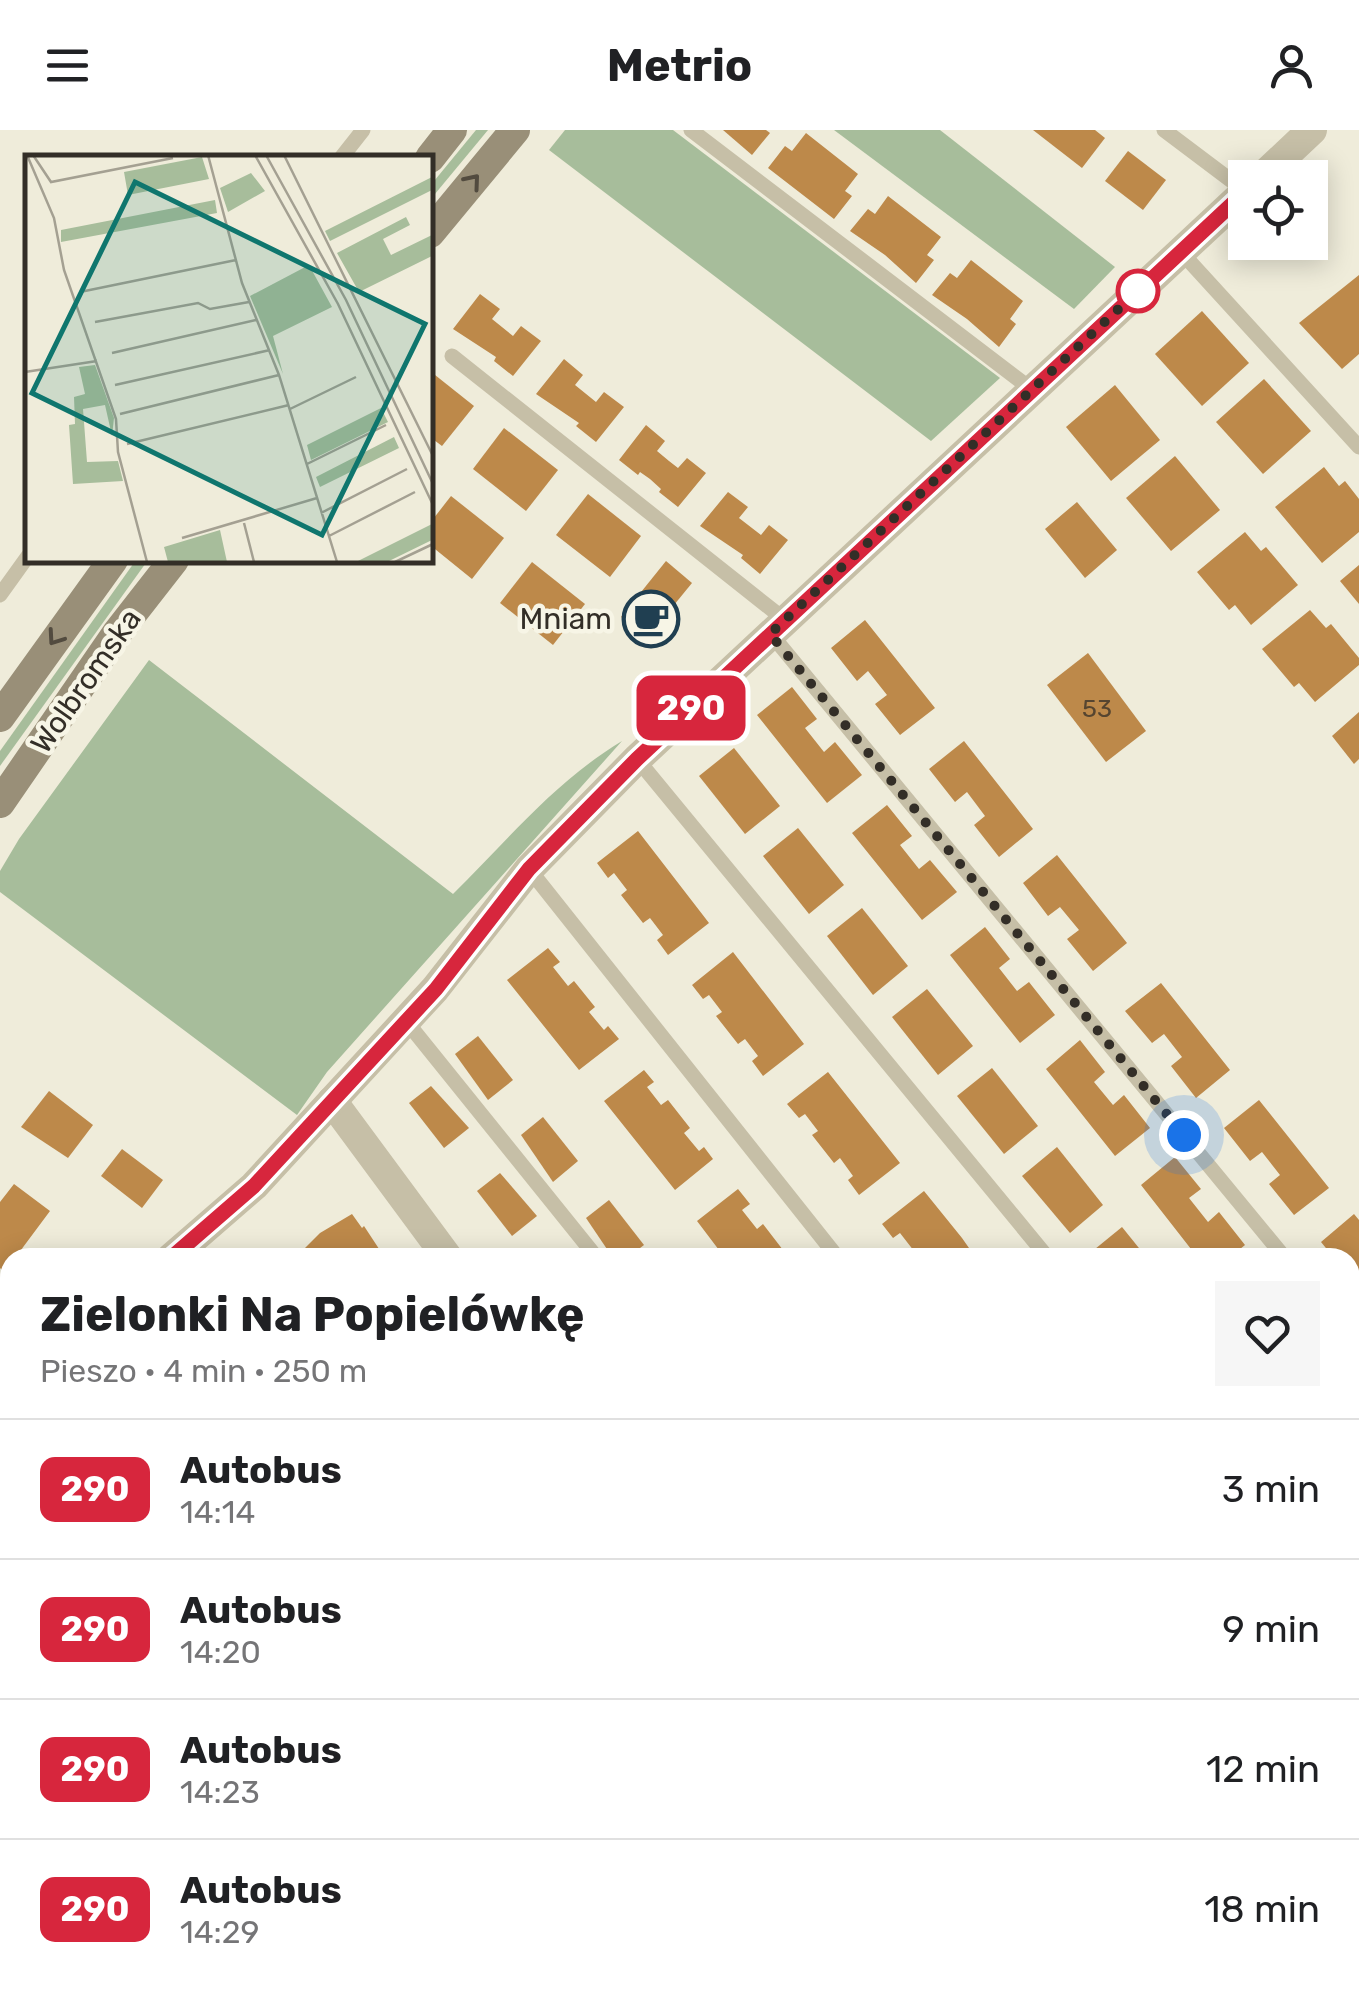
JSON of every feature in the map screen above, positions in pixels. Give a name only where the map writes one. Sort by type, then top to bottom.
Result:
[{"type":"main road","points":[[432,155],[452,130]]},
{"type":"main road","points":[[432,231],[515,130]]},
{"type":"main road","name":"Wolbromska","points":[[0,717],[112,562]]},
{"type":"main road","name":"Wolbromska","points":[[0,803],[172,562]]},
{"type":"street","points":[[1280,160],[1312,130]]},
{"type":"street","points":[[183,1248],[254,1186],[436,989],[529,869],[637,759],[1228,208]]},
{"type":"street","points":[[332,1101],[441,1248]]},
{"type":"lane","points":[[343,155],[364,130]]},
{"type":"lane","points":[[691,130],[1031,390]]},
{"type":"lane","points":[[1164,130],[1228,179]]},
{"type":"lane","points":[[1181,252],[1359,447]]},
{"type":"lane","points":[[452,356],[777,627],[1276,1248]]},
{"type":"lane","points":[[0,595],[25,560]]},
{"type":"lane","points":[[637,759],[1040,1248]]},
{"type":"lane","points":[[529,869],[830,1248]]},
{"type":"lane","points":[[406,1021],[589,1248]]},
{"type":"green space","points":[[476,130],[488,130],[432,198],[432,184]]},
{"type":"green space","points":[[565,130],[673,130],[1000,378],[931,441],[549,150]]},
{"type":"green space","points":[[834,130],[940,130],[1115,267],[1074,309]]},
{"type":"green space","points":[[135,562],[147,562],[0,766],[0,751]]},
{"type":"green space","points":[[149,660],[453,894],[553,793],[622,741],[327,1072],[297,1115],[0,892],[0,871],[19,839]]},
{"type":"building","points":[[723,130],[766,130],[770,133],[752,155]]},
{"type":"building","points":[[1033,130],[1095,130],[1105,138],[1082,168]]},
{"type":"building","points":[[806,133],[858,174],[845,191],[852,196],[834,219],[768,168],[785,146],[792,151]]},
{"type":"building","points":[[1128,151],[1166,180],[1143,210],[1105,181]]},
{"type":"building","points":[[888,196],[941,237],[927,255],[934,260],[916,283],[850,231],[868,209],[875,214]]},
{"type":"building","points":[[971,260],[1023,301],[1010,319],[1016,324],[999,347],[932,295],[950,273],[957,278]]},
{"type":"building","points":[[1359,275],[1359,354],[1342,369],[1299,323]]},
{"type":"building","points":[[480,294],[500,309],[492,319],[513,336],[521,326],[541,341],[513,376],[494,361],[496,357],[453,329]]},
{"type":"building","points":[[1202,311],[1249,363],[1202,406],[1155,354]]},
{"type":"building","points":[[564,359],[583,375],[575,385],[596,402],[604,392],[624,407],[596,442],[576,426],[579,423],[536,394]]},
{"type":"building","points":[[432,373],[474,406],[442,446],[432,438]]},
{"type":"building","points":[[1264,379],[1311,431],[1263,474],[1216,422]]},
{"type":"building","points":[[1115,385],[1160,440],[1111,481],[1066,427]]},
{"type":"building","points":[[646,425],[665,441],[657,451],[669,461],[678,468],[687,458],[706,473],[678,507],[650,479],[619,460]]},
{"type":"building","points":[[504,428],[558,470],[526,511],[473,469]]},
{"type":"building","points":[[1175,456],[1220,510],[1171,551],[1126,498]]},
{"type":"building","points":[[1324,467],[1339,486],[1345,481],[1359,499],[1359,532],[1322,563],[1275,507]]},
{"type":"building","points":[[728,492],[748,507],[739,518],[761,535],[769,525],[788,540],[760,574],[741,558],[743,555],[700,526]]},
{"type":"building","points":[[588,494],[641,536],[610,577],[556,535]]},
{"type":"building","points":[[451,496],[504,538],[472,579],[432,547],[432,520]]},
{"type":"building","points":[[1077,502],[1117,550],[1085,578],[1045,529]]},
{"type":"building","points":[[1245,532],[1261,551],[1266,547],[1298,585],[1251,625],[1235,605],[1229,610],[1197,572]]},
{"type":"building","points":[[666,561],[692,583],[647,638],[621,617]]},
{"type":"building","points":[[532,562],[585,604],[553,645],[500,603]]},
{"type":"building","points":[[1359,565],[1359,604],[1340,581]]},
{"type":"building","points":[[1310,610],[1326,628],[1331,624],[1359,658],[1359,665],[1315,702],[1299,683],[1294,687],[1262,649]]},
{"type":"building","points":[[865,620],[935,708],[900,735],[875,704],[887,695],[868,671],[857,681],[831,648]]},
{"type":"building","points":[[1088,653],[1146,731],[1106,762],[1047,685]]},
{"type":"building","points":[[792,687],[817,719],[805,728],[824,752],[835,742],[862,775],[827,803],[757,715]]},
{"type":"building","points":[[1359,712],[1359,759],[1354,764],[1332,736]]},
{"type":"building","points":[[964,741],[1033,829],[999,857],[974,825],[985,816],[967,792],[955,802],[929,769]]},
{"type":"building","points":[[734,748],[780,806],[745,834],[699,776]]},
{"type":"building","points":[[887,805],[912,836],[900,845],[919,869],[930,860],[957,892],[922,920],[852,833]]},
{"type":"building","points":[[798,828],[844,885],[809,914],[763,856]]},
{"type":"building","points":[[638,831],[709,923],[668,955],[657,940],[663,935],[650,918],[643,923],[621,895],[627,890],[614,873],[608,878],[597,863]]},
{"type":"building","points":[[1057,855],[1127,943],[1093,971],[1067,939],[1079,930],[1060,907],[1048,916],[1023,883]]},
{"type":"building","points":[[862,908],[908,966],[873,995],[827,936]]},
{"type":"building","points":[[985,927],[1010,959],[999,968],[1017,991],[1029,982],[1055,1015],[1020,1043],[950,955]]},
{"type":"building","points":[[548,948],[560,962],[553,967],[568,986],[574,981],[595,1007],[589,1012],[604,1030],[608,1026],[619,1039],[579,1070],[507,980]]},
{"type":"building","points":[[733,952],[804,1044],[763,1076],[752,1061],[758,1056],[745,1039],[738,1044],[716,1016],[722,1012],[709,995],[703,999],[692,985]]},
{"type":"building","points":[[1161,983],[1230,1070],[1196,1098],[1171,1066],[1182,1057],[1164,1034],[1152,1043],[1125,1011]]},
{"type":"building","points":[[927,989],[973,1046],[938,1075],[892,1017]]},
{"type":"building","points":[[478,1036],[513,1080],[488,1100],[455,1054]]},
{"type":"building","points":[[1080,1040],[1105,1072],[1094,1082],[1113,1105],[1124,1095],[1150,1128],[1115,1156],[1046,1069]]},
{"type":"building","points":[[992,1068],[1038,1126],[1004,1154],[957,1096]]},
{"type":"building","points":[[644,1070],[654,1082],[647,1087],[661,1105],[668,1100],[690,1128],[684,1133],[699,1151],[704,1147],[713,1159],[675,1190],[604,1101]]},
{"type":"building","points":[[828,1072],[900,1163],[859,1195],[848,1180],[853,1176],[840,1158],[834,1163],[812,1135],[818,1131],[805,1114],[799,1118],[787,1104]]},
{"type":"building","points":[[431,1086],[469,1128],[444,1148],[409,1103]]},
{"type":"building","points":[[49,1091],[93,1125],[68,1158],[21,1127]]},
{"type":"building","points":[[1259,1100],[1329,1188],[1294,1215],[1269,1184],[1280,1175],[1262,1152],[1250,1161],[1224,1128]]},
{"type":"building","points":[[543,1117],[578,1161],[553,1182],[521,1135]]},
{"type":"building","points":[[1057,1147],[1103,1205],[1070,1233],[1022,1176]]},
{"type":"building","points":[[122,1149],[163,1180],[142,1208],[101,1176]]},
{"type":"building","points":[[1175,1157],[1201,1189],[1189,1198],[1208,1222],[1219,1212],[1245,1245],[1190,1248],[1141,1185]]},
{"type":"building","points":[[500,1173],[537,1216],[512,1236],[477,1191]]},
{"type":"building","points":[[14,1184],[50,1211],[22,1248],[0,1248],[0,1202]]},
{"type":"building","points":[[738,1189],[750,1204],[742,1210],[757,1229],[763,1224],[781,1248],[717,1248],[697,1221]]},
{"type":"building","points":[[924,1191],[969,1248],[912,1248],[900,1233],[893,1238],[882,1224]]},
{"type":"building","points":[[609,1200],[644,1245],[606,1248],[586,1218]]},
{"type":"building","points":[[352,1214],[378,1248],[305,1248],[320,1233]]},
{"type":"building","points":[[1354,1214],[1359,1220],[1359,1248],[1326,1248],[1321,1242]]},
{"type":"building","points":[[1122,1227],[1139,1248],[1096,1248]]},
{"type":"bus line","name":"290","points":[[183,1248],[254,1186],[436,989],[529,869],[637,759],[1228,208]]},
{"type":"place","name":"Mniam","points":[[651,619]]},
{"type":"route","points":[[1138,291],[1141,288],[770,634],[1184,1135]]}]
